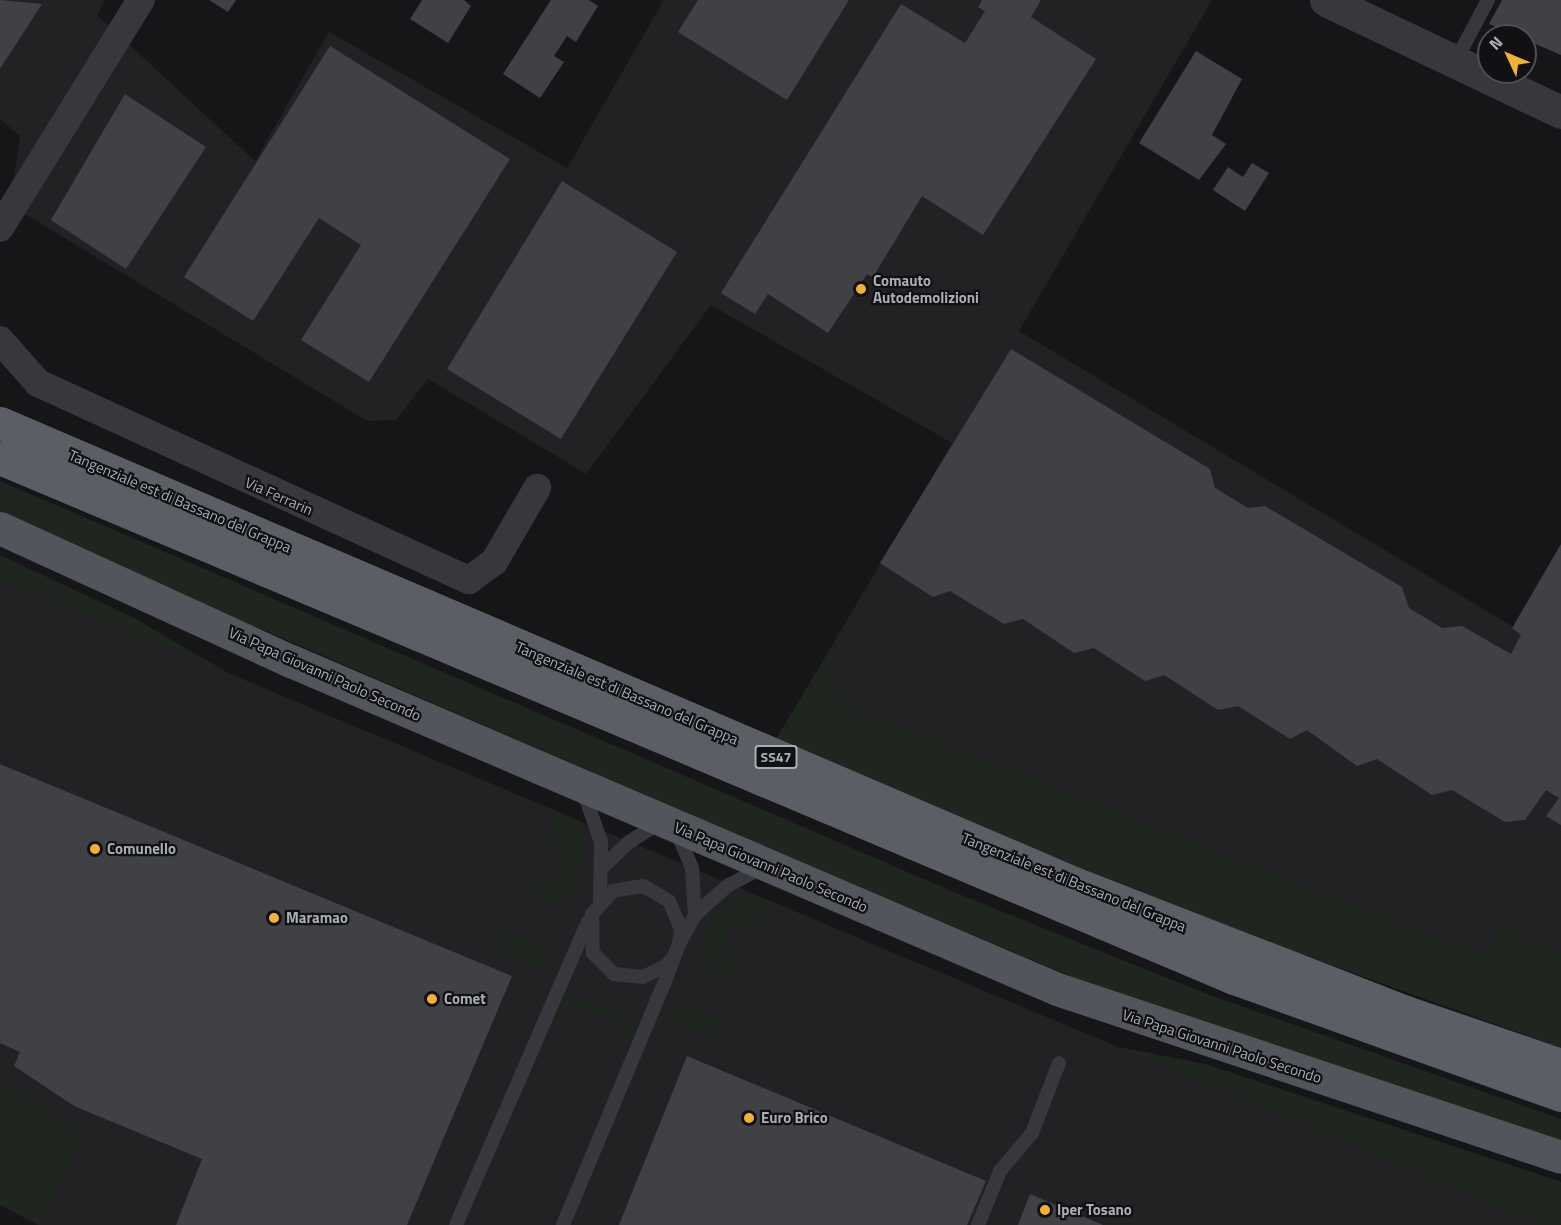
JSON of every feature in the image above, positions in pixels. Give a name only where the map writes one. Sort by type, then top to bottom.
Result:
[{"type":"highway","name":"Tangenziale est di Bassano del Grappa","points":[[0,423],[1076,884],[1406,1012],[1561,1065]]},
{"type":"highway","name":"Tangenziale est di Bassano del Grappa","points":[[0,458],[1234,978],[1561,1095]]},
{"type":"main road","name":"Via Papa Giovanni Paolo Secondo","points":[[0,528],[580,786],[1124,1015],[1561,1157]]},
{"type":"street","points":[[0,228],[141,0]]},
{"type":"street","points":[[1326,0],[1561,112]]},
{"type":"street","name":"Via Ferrarin","points":[[0,340],[38,383],[469,580],[494,562],[537,488]]},
{"type":"lane","points":[[1455,62],[1488,0]]},
{"type":"lane","points":[[456,1225],[575,945],[600,900],[602,868],[596,820],[580,786]]},
{"type":"lane","points":[[602,868],[629,842],[668,823],[692,868],[695,915]]},
{"type":"lane","points":[[644,977],[666,966],[695,915],[727,886],[768,866]]},
{"type":"lane","points":[[563,1225],[679,944],[678,914],[657,891],[627,886],[600,900]]},
{"type":"lane","points":[[591,914],[593,953]]},
{"type":"lane","points":[[575,945],[593,953],[614,974],[644,977],[664,984]]},
{"type":"lane","points":[[978,1225],[1000,1172],[1032,1133],[1059,1063]]},
{"type":"shaded area","points":[[0,0],[105,0],[97,15],[255,161],[329,32],[567,168],[664,0],[1212,0],[1019,331],[1520,631],[1561,564],[1561,952],[1498,927],[1486,958],[848,706],[824,659],[952,443],[711,305],[586,474],[428,379],[396,420],[367,421],[10,205],[20,136],[0,119]]},
{"type":"shaded area","points":[[0,481],[954,892],[1207,994],[1561,1119],[1561,1147],[1094,986],[814,868],[0,516]]},
{"type":"shaded area","points":[[0,555],[134,618],[228,673],[1118,1047],[1205,1064],[1561,1182],[1561,1225],[38,1225],[83,1137],[0,1082]]},
{"type":"shaded area","points":[[0,555],[134,618],[228,673],[0,580]]},
{"type":"shaded area","points":[[824,659],[848,706],[1486,957],[1497,926],[1561,952],[1561,1048],[1162,904],[775,741]]},
{"type":"shaded area","points":[[557,812],[580,824],[588,846],[571,895],[550,904],[536,896],[531,881],[533,872],[553,881],[568,849],[547,839]]},
{"type":"shaded area","points":[[749,895],[771,901],[758,930],[736,922],[723,952],[744,961],[732,973],[710,971],[700,952],[718,910],[731,898]]},
{"type":"shaded area","points":[[508,930],[542,946],[549,957],[547,971],[499,951]]},
{"type":"shaded area","points":[[568,993],[635,1021],[622,1051],[615,1048],[624,1027],[570,1004],[561,1025],[556,1022]]},
{"type":"shaded area","points":[[682,1006],[722,1018],[713,1039],[665,1019]]},
{"type":"shaded area","points":[[1118,1047],[1205,1064],[1561,1182],[1561,1225],[1540,1225]]},
{"type":"shaded area","points":[[0,1082],[83,1137],[38,1225],[0,1205]]},
{"type":"building","points":[[0,0],[42,4],[0,69]]},
{"type":"building","points":[[209,0],[236,0],[228,12]]},
{"type":"building","points":[[422,0],[464,0],[471,6],[448,43],[410,19]]},
{"type":"building","points":[[551,0],[589,0],[598,6],[576,42],[567,36],[554,56],[564,62],[540,98],[503,74]]},
{"type":"building","points":[[698,0],[849,0],[787,100],[678,32]]},
{"type":"building","points":[[982,0],[1041,0],[1031,17],[1096,59],[983,235],[922,196],[873,277],[867,274],[828,333],[768,294],[755,314],[721,293],[901,4],[965,43],[985,11],[978,7]]},
{"type":"building","points":[[1502,0],[1561,0],[1561,55],[1537,45],[1537,24],[1489,24]]},
{"type":"building","points":[[330,46],[510,159],[369,382],[301,340],[361,245],[319,218],[253,321],[184,277]]},
{"type":"building","points":[[1196,51],[1242,79],[1212,135],[1226,144],[1199,180],[1139,143]]},
{"type":"building","points":[[125,94],[206,147],[126,269],[51,220]]},
{"type":"building","points":[[1252,163],[1269,173],[1245,211],[1213,190],[1228,167],[1243,177]]},
{"type":"building","points":[[562,181],[677,252],[561,439],[447,369]]},
{"type":"building","points":[[1011,349],[1210,469],[1215,488],[1248,508],[1265,506],[1402,587],[1409,608],[1442,628],[1462,626],[1511,654],[1521,635],[1512,628],[1561,544],[1561,825],[1546,816],[1559,798],[1546,790],[1525,820],[1505,822],[1452,790],[1432,795],[1377,759],[1357,766],[1307,730],[1290,739],[1238,706],[1218,710],[1164,675],[1145,681],[1094,648],[1074,653],[1023,619],[1004,624],[950,591],[933,597],[880,563]]},
{"type":"building","points":[[0,764],[512,976],[407,1225],[176,1225],[202,1159],[74,1106],[14,1066],[20,1052],[0,1043]]},
{"type":"building","name":"Euro Brico","points":[[687,1056],[986,1181],[967,1225],[619,1225]]},
{"type":"building","name":"Iper Tosano","points":[[1030,1194],[1103,1225],[1018,1225]]},
{"type":"place","name":"Comauto Autodemolizioni","points":[[861,289]]},
{"type":"place","name":"Comunello","points":[[95,849]]},
{"type":"place","name":"Maramao","points":[[274,918]]},
{"type":"place","name":"Comet","points":[[432,999]]},
{"type":"place","name":"Euro Brico","points":[[749,1118]]},
{"type":"place","name":"Iper Tosano","points":[[1045,1210]]}]
